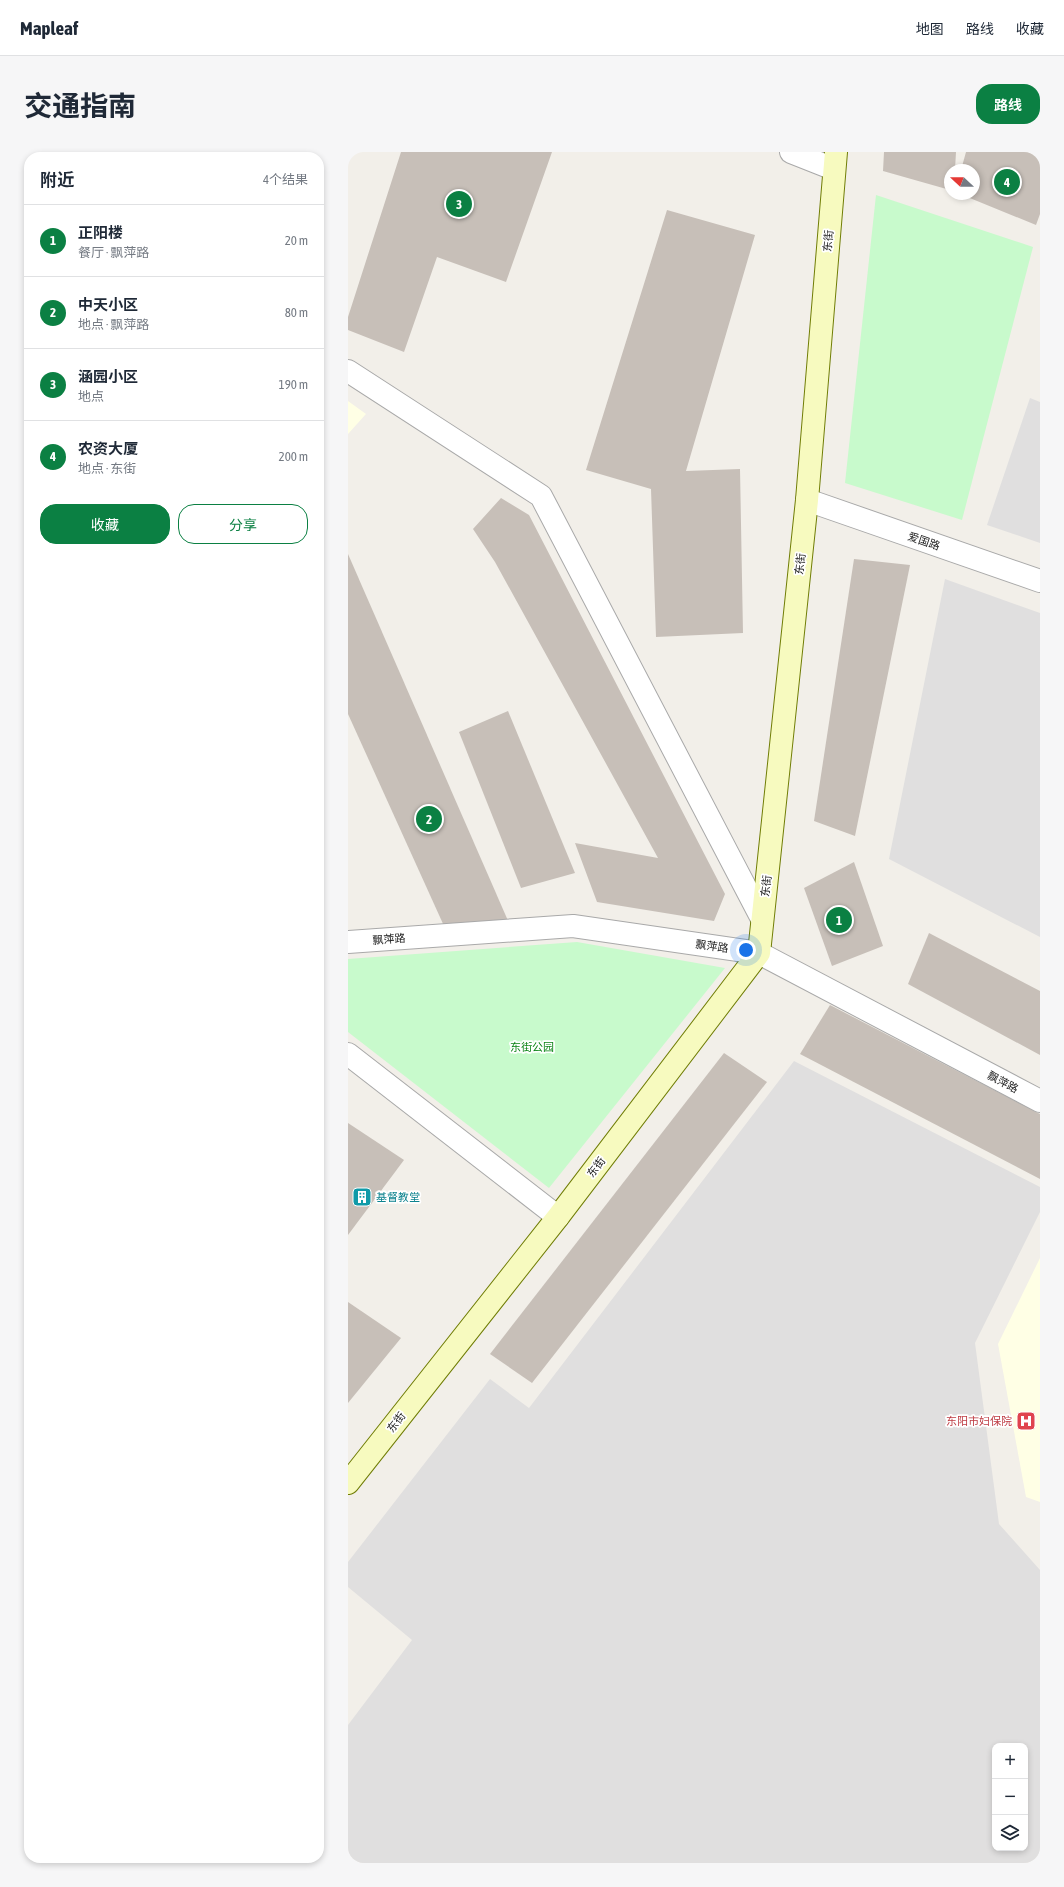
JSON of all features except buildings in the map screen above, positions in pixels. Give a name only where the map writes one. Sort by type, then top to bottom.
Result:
[{"type":"street","points":[[791,152],[835,161]]},
{"type":"street","name":"东街","points":[[348,1483],[558,1217],[759,953],[807,500],[835,161]]},
{"type":"street","points":[[348,371],[541,496],[762,919]]},
{"type":"street","name":"爱国路","points":[[807,500],[1040,581]]},
{"type":"street","name":"飘萍路","points":[[348,942],[574,926],[759,953],[1040,1101]]},
{"type":"street","points":[[348,1054],[558,1217]]},
{"type":"shaded area","points":[[1030,398],[1040,402],[1040,543],[987,525]]},
{"type":"shaded area","points":[[348,401],[366,414],[348,434]]},
{"type":"shaded area","points":[[945,579],[1040,613],[1040,937],[889,859]]},
{"type":"shaded area","points":[[794,1061],[1040,1187],[1040,1212],[975,1343],[999,1524],[1040,1570],[1040,1863],[348,1863],[348,1725],[412,1640],[348,1587],[348,1562],[490,1379],[529,1408]]},
{"type":"shaded area","name":"东阳市妇保院","points":[[1040,1258],[1040,1502],[1026,1497],[998,1344]]},
{"type":"green space","points":[[876,195],[1033,247],[962,520],[845,483]]},
{"type":"green space","name":"东街公园","points":[[577,942],[725,968],[549,1188],[348,1032],[348,959]]},
{"type":"place","name":"农资大厦","points":[[1007,182]]},
{"type":"place","name":"涵园小区","points":[[459,204]]},
{"type":"place","name":"中天小区","points":[[429,819]]},
{"type":"place","name":"正阳楼","points":[[839,920]]},
{"type":"place","name":"基督教堂","points":[[362,1197]]},
{"type":"place","name":"东阳市妇保院","points":[[1026,1421]]}]
